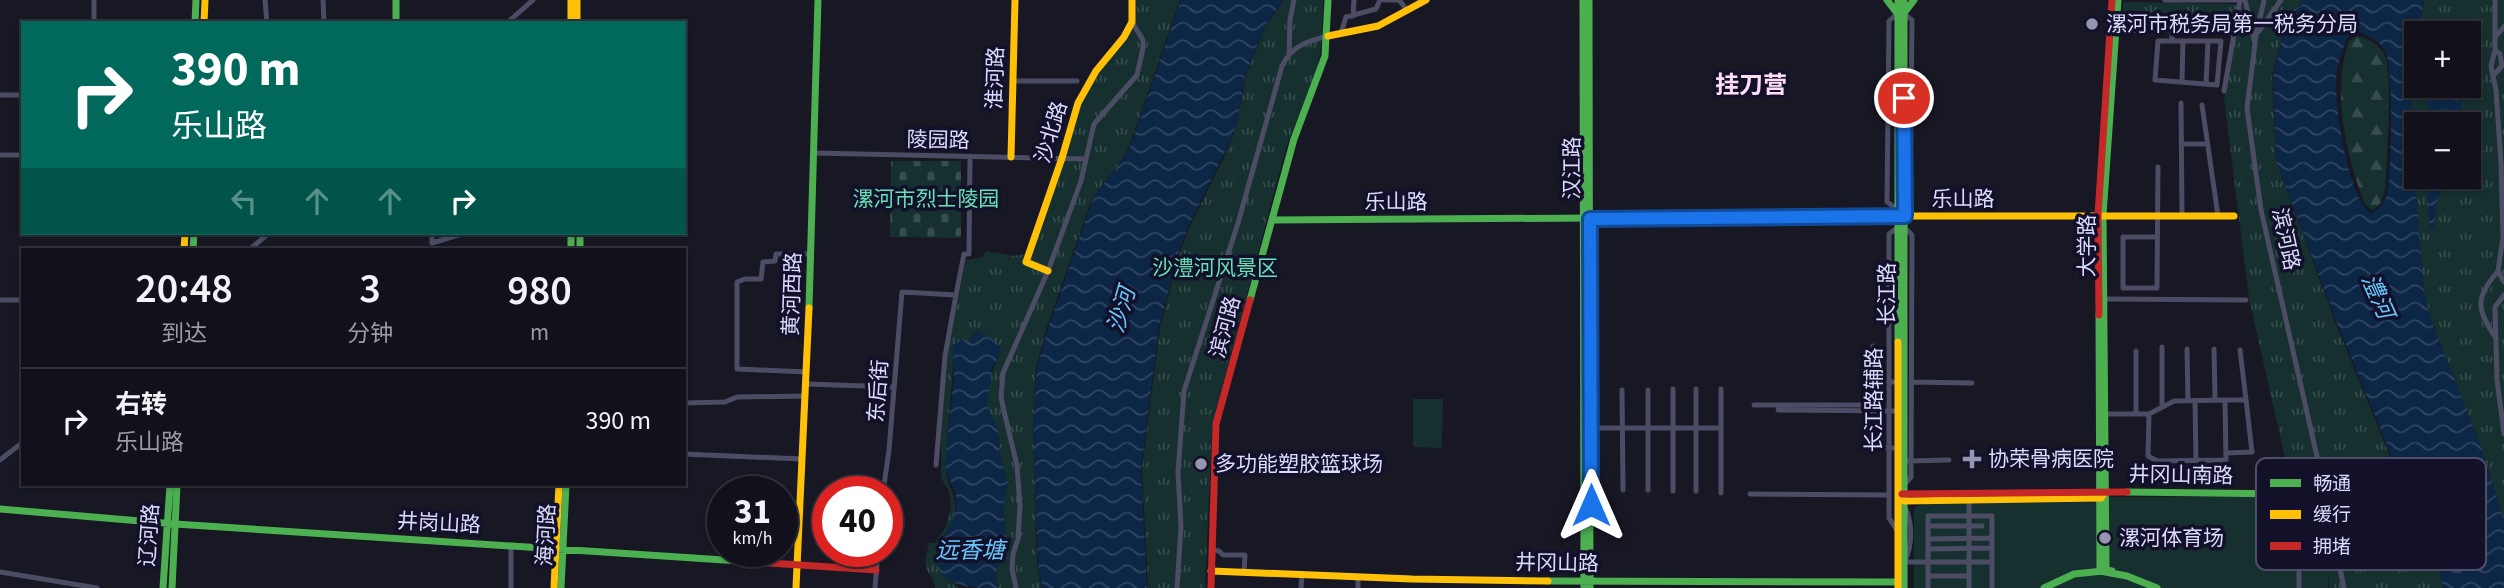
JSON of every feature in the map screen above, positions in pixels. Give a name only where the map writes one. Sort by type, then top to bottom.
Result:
[{"type":"street","points":[[94,0],[94,21]]},
{"type":"street","points":[[195,21],[196,0]]},
{"type":"street","points":[[204,21],[205,0]]},
{"type":"street","points":[[265,0],[267,21]]},
{"type":"street","points":[[323,0],[324,21]]},
{"type":"street","points":[[396,0],[396,21]]},
{"type":"street","points":[[509,21],[533,0]]},
{"type":"street","points":[[571,0],[571,21]]},
{"type":"street","points":[[577,0],[577,21]]},
{"type":"street","name":"黄河西路","points":[[798,530],[807,384],[818,0]]},
{"type":"street","name":"淮河路","points":[[1010,157],[1015,0]]},
{"type":"street","points":[[1016,588],[1012,569],[1018,540],[1020,506],[1017,466],[1001,397],[1003,373],[1048,271],[1081,181],[1094,124],[1137,75],[1143,40],[1132,22],[1132,0]]},
{"type":"street","points":[[1289,55],[1290,20],[1294,0]]},
{"type":"street","name":"滨河路","points":[[1211,588],[1216,424],[1297,129],[1325,56],[1328,0]]},
{"type":"street","points":[[1353,0],[1353,16]]},
{"type":"street","points":[[1341,33],[1346,17],[1376,9],[1382,0],[1399,0],[1407,10]]},
{"type":"street","points":[[1177,588],[1181,527],[1178,472],[1184,391],[1238,223],[1282,66],[1289,55],[1306,41],[1378,26],[1426,0]]},
{"type":"street","name":"汉江路","points":[[1583,0],[1591,428],[1587,585]]},
{"type":"street","name":"汉江路","points":[[1587,585],[1589,0]]},
{"type":"street","points":[[1887,0],[1901,14],[1912,20],[1910,199],[1901,213]]},
{"type":"street","name":"长江路","points":[[1898,0],[1901,14],[1901,382],[1908,461],[1898,532],[1901,585]]},
{"type":"street","name":"长江路","points":[[1901,14],[1904,0]]},
{"type":"street","points":[[1901,14],[1914,0]]},
{"type":"street","name":"大学路","points":[[2103,494],[2101,215],[2112,0]]},
{"type":"street","name":"大学路","points":[[2103,494],[2104,299],[2101,215],[2118,0]]},
{"type":"street","points":[[2165,0],[2243,0],[2224,91]]},
{"type":"street","name":"滨河路","points":[[2243,0],[2255,44],[2247,108],[2261,209],[2317,458]]},
{"type":"street","points":[[2255,44],[2264,0]]},
{"type":"street","points":[[2257,34],[2281,0]]},
{"type":"street","points":[[2495,0],[2495,50],[2491,66],[2501,163],[2503,237],[2498,271],[2482,294],[2480,308],[2484,322],[2496,338]]},
{"type":"street","name":"沙北路","points":[[1048,271],[1026,262],[1062,158],[1072,118],[1080,97],[1096,71],[1124,37],[1132,22]]},
{"type":"street","points":[[2495,37],[2504,27]]},
{"type":"street","points":[[2116,30],[2172,30],[2172,41]]},
{"type":"street","points":[[2158,41],[2183,41],[2221,41],[2217,85],[2155,80],[2158,41]]},
{"type":"street","points":[[2182,82],[2183,41]]},
{"type":"street","points":[[2206,84],[2208,41]]},
{"type":"street","points":[[2493,76],[2502,66],[2500,54],[2495,50]]},
{"type":"street","points":[[1013,81],[1077,81]]},
{"type":"street","points":[[0,95],[21,95]]},
{"type":"street","points":[[2182,103],[2182,215]]},
{"type":"street","points":[[2202,105],[2218,216]]},
{"type":"street","points":[[2182,144],[2206,144]]},
{"type":"street","name":"陵园路","points":[[814,153],[1085,159]]},
{"type":"street","points":[[0,155],[21,155]]},
{"type":"street","points":[[936,465],[945,356],[964,254],[969,254],[970,156]]},
{"type":"street","points":[[2157,237],[2123,237],[2123,288],[2157,288],[2158,167]]},
{"type":"street","name":"乐山路","points":[[1272,220],[1587,219],[1901,213],[2234,216]]},
{"type":"street","name":"长江路辅路","points":[[1901,227],[1889,234],[1901,382]]},
{"type":"street","points":[[251,248],[267,235]]},
{"type":"street","points":[[432,235],[432,243],[458,235]]},
{"type":"street","points":[[807,372],[737,369],[737,282],[761,279],[763,262],[775,261],[776,254],[811,254]]},
{"type":"street","points":[[2498,271],[2504,282]]},
{"type":"street","name":"东后街","points":[[885,476],[902,292],[956,295]]},
{"type":"street","points":[[2504,295],[2495,307],[2497,380],[2504,434]]},
{"type":"street","points":[[2104,299],[2246,300]]},
{"type":"street","points":[[0,300],[21,300]]},
{"type":"street","points":[[2480,308],[2495,307]]},
{"type":"street","points":[[1873,346],[1870,447],[1894,448]]},
{"type":"street","points":[[2162,348],[2162,407]]},
{"type":"street","points":[[2187,349],[2188,401]]},
{"type":"street","points":[[2214,349],[2215,400]]},
{"type":"street","points":[[2136,351],[2136,414]]},
{"type":"street","points":[[2226,453],[2252,452],[2240,351]]},
{"type":"street","points":[[1873,382],[1972,383]]},
{"type":"street","name":"长江路","points":[[1901,382],[1892,409],[1901,496],[1904,562],[1901,585]]},
{"type":"street","points":[[807,384],[894,387]]},
{"type":"street","points":[[1673,389],[1673,491]]},
{"type":"street","points":[[1696,389],[1696,491]]},
{"type":"street","points":[[1721,389],[1721,493]]},
{"type":"street","points":[[1622,390],[1623,490]]},
{"type":"street","points":[[1648,390],[1648,490]]},
{"type":"street","points":[[686,403],[725,402],[737,397],[806,396]]},
{"type":"street","points":[[2149,414],[2150,459],[2226,460],[2225,400]]},
{"type":"street","points":[[2104,414],[2149,414],[2174,401],[2246,400]]},
{"type":"street","points":[[2195,401],[2196,461]]},
{"type":"street","points":[[1754,405],[1892,409]]},
{"type":"street","points":[[1778,410],[1871,408]]},
{"type":"street","points":[[1591,428],[1721,428]]},
{"type":"street","points":[[0,460],[21,444]]},
{"type":"street","points":[[686,454],[802,459]]},
{"type":"street","points":[[1908,461],[1949,460]]},
{"type":"street","points":[[2062,460],[2101,460]]},
{"type":"street","name":"辽河路","points":[[170,486],[172,588]]},
{"type":"street","name":"辽河路","points":[[163,588],[177,486]]},
{"type":"street","name":"海河路","points":[[559,486],[558,548],[561,588]]},
{"type":"street","name":"海河路","points":[[554,588],[566,486]]},
{"type":"street","points":[[1750,494],[1901,496]]},
{"type":"street","points":[[2103,494],[2103,570]]},
{"type":"street","name":"井冈山南路","points":[[1901,496],[1969,500],[2103,494]]},
{"type":"street","name":"井冈山南路","points":[[1901,496],[2256,494]]},
{"type":"street","points":[[1969,500],[1969,588]]},
{"type":"street","name":"井岗山路","points":[[0,509],[171,524],[707,559]]},
{"type":"street","points":[[1928,588],[1928,516],[1992,516],[1992,588]]},
{"type":"street","points":[[1982,516],[1982,539]]},
{"type":"street","points":[[1928,526],[1982,526]]},
{"type":"street","points":[[1928,539],[1992,538]]},
{"type":"street","points":[[511,545],[511,588]]},
{"type":"street","points":[[1928,549],[1992,548]]},
{"type":"street","points":[[1212,550],[1223,555],[1245,555],[1244,573]]},
{"type":"street","points":[[1904,562],[1992,562]]},
{"type":"street","name":"井岗山路","points":[[798,565],[876,570]]},
{"type":"street","name":"黄河西路","points":[[796,567],[796,588]]},
{"type":"street","points":[[875,588],[876,567]]},
{"type":"street","points":[[2044,588],[2074,574],[2103,570],[2127,573],[2160,588]]},
{"type":"street","name":"滨河路","points":[[2340,570],[2344,588]]},
{"type":"street","name":"井冈山路","points":[[1211,571],[1587,585],[1901,585]]},
{"type":"street","points":[[0,572],[97,588]]},
{"type":"street","points":[[2299,573],[2299,588]]},
{"type":"street","points":[[1301,575],[1301,588]]},
{"type":"street","points":[[1928,576],[1969,576]]},
{"type":"street","points":[[1358,577],[1358,588]]},
{"type":"street","points":[[1412,579],[1412,588]]},
{"type":"green space","points":[[1135,0],[1180,0],[1129,147],[1090,204],[1046,330],[1036,368],[1033,423],[1037,564],[1041,588],[998,588],[996,575],[1001,541],[1006,538],[1003,508],[1008,483],[1000,456],[995,422],[987,404],[991,376],[999,355],[973,333],[969,341],[953,345],[946,470],[955,512],[941,541],[954,585],[959,588],[935,588],[925,561],[929,543],[935,543],[946,526],[951,507],[949,491],[941,478],[941,425],[948,348],[966,260],[983,257],[986,251],[1014,256],[1032,253],[1074,120],[1090,86],[1130,33]]},
{"type":"green space","name":"沙澧河风景区","points":[[1284,0],[1323,0],[1322,41],[1317,68],[1286,148],[1212,426],[1205,588],[1148,588],[1142,469],[1160,327],[1180,252],[1237,124],[1246,75],[1265,27]]},
{"type":"green space","points":[[2247,0],[2301,0],[2300,6],[2289,11],[2272,76],[2276,161],[2334,319],[2391,458],[2285,458],[2249,298],[2224,98],[2241,7]]},
{"type":"green space","points":[[2424,0],[2504,0],[2504,519],[2486,458],[2433,325],[2424,293],[2415,189],[2481,189],[2481,112],[2411,112],[2412,98],[2481,98],[2481,21],[2420,21]]},
{"type":"green space","points":[[2125,2],[2235,4],[2237,8],[2232,29],[2122,28]]},
{"type":"green space","points":[[2357,36],[2365,38],[2382,50],[2389,80],[2386,186],[2380,203],[2372,210],[2365,205],[2352,165],[2341,102],[2344,61],[2349,41]]},
{"type":"green space","name":"漯河市烈士陵园","points":[[891,161],[961,161],[961,238],[890,237]]},
{"type":"green space","points":[[1413,399],[1443,399],[1442,448],[1413,447]]},
{"type":"green space","name":"多功能塑胶篮球场","points":[[1194,453],[1208,453],[1208,475],[1193,475]]},
{"type":"green space","name":"漯河体育场","points":[[2108,497],[2256,497],[2256,570],[2328,571],[2328,588],[1914,588],[1914,509],[1922,503]]},
{"type":"green space","points":[[2328,570],[2439,570],[2443,588],[2329,588]]},
{"type":"water","name":"沙河","points":[[1181,0],[1283,0],[1265,26],[1245,75],[1237,124],[1179,251],[1159,327],[1141,470],[1147,588],[1042,588],[1038,565],[1033,422],[1037,368],[1091,204],[1130,147]]},
{"type":"water","name":"澧河","points":[[2301,0],[2424,0],[2420,21],[2404,21],[2404,98],[2411,98],[2411,112],[2404,112],[2404,189],[2416,189],[2424,293],[2433,325],[2484,458],[2392,458],[2335,318],[2276,161],[2273,76],[2289,11],[2301,6]],"holes":[[[2359,32],[2383,47],[2390,77],[2391,148],[2386,198],[2378,209],[2371,213],[2356,190],[2344,151],[2336,80],[2347,38]]]},
{"type":"water","points":[[2426,98],[2461,98],[2462,112],[2429,112]]},
{"type":"water","points":[[2426,189],[2441,189],[2434,228],[2430,228]]},
{"type":"water","name":"远香塘","points":[[976,331],[991,338],[1002,349],[993,367],[987,404],[998,430],[1000,456],[1008,483],[1003,508],[1006,538],[1001,541],[996,575],[998,588],[965,586],[950,581],[940,571],[938,561],[941,543],[956,509],[955,494],[945,463],[954,378],[953,345],[963,339],[969,341]]},
{"type":"water","points":[[2486,463],[2504,520],[2504,588],[2443,588],[2439,570],[2486,570]]},
{"type":"traffic: fast","points":[[195,21],[196,0]]},
{"type":"traffic: fast","points":[[396,0],[396,21]]},
{"type":"traffic: fast","points":[[809,308],[818,0]]},
{"type":"traffic: fast","points":[[1250,300],[1294,139],[1325,56],[1328,0]]},
{"type":"traffic: fast","points":[[1583,0],[1584,588]]},
{"type":"traffic: fast","points":[[1589,0],[1590,588]]},
{"type":"traffic: fast","points":[[1887,0],[1897,13]]},
{"type":"traffic: fast","points":[[1898,0],[1898,342]]},
{"type":"traffic: fast","points":[[1904,0],[1904,588]]},
{"type":"traffic: fast","points":[[1904,13],[1914,0]]},
{"type":"traffic: fast","points":[[2112,571],[2106,570],[2103,215],[2118,0]]},
{"type":"traffic: fast","points":[[1272,220],[1894,216]]},
{"type":"traffic: fast","points":[[193,248],[194,235]]},
{"type":"traffic: fast","points":[[571,235],[571,248]]},
{"type":"traffic: fast","points":[[580,235],[580,248]]},
{"type":"traffic: fast","points":[[2099,315],[2100,571],[2127,576],[2157,588]]},
{"type":"traffic: fast","points":[[163,588],[170,486]]},
{"type":"traffic: fast","points":[[172,588],[177,486]]},
{"type":"traffic: fast","points":[[561,588],[566,486]]},
{"type":"traffic: fast","points":[[2127,492],[2256,494]]},
{"type":"traffic: fast","points":[[0,509],[175,524],[707,559]]},
{"type":"traffic: fast","points":[[2044,588],[2074,574],[2103,571]]},
{"type":"traffic: fast","points":[[1548,581],[1904,582]]},
{"type":"traffic: slow","points":[[204,21],[205,0]]},
{"type":"traffic: slow","points":[[571,0],[571,21]]},
{"type":"traffic: slow","points":[[577,0],[577,21]]},
{"type":"traffic: slow","points":[[1011,157],[1015,0]]},
{"type":"traffic: slow","points":[[1048,271],[1026,262],[1078,103],[1096,71],[1124,37],[1132,22],[1132,0]]},
{"type":"traffic: slow","points":[[1328,36],[1378,26],[1426,0]]},
{"type":"traffic: slow","points":[[1894,216],[2234,216]]},
{"type":"traffic: slow","points":[[184,248],[185,235]]},
{"type":"traffic: slow","points":[[796,588],[809,308]]},
{"type":"traffic: slow","points":[[1898,342],[1898,588]]},
{"type":"traffic: slow","points":[[554,588],[559,486]]},
{"type":"traffic: slow","points":[[1900,498],[1904,501],[2101,498],[2103,495]]},
{"type":"traffic: slow","points":[[1211,571],[1548,581]]},
{"type":"traffic: jam","points":[[2099,315],[2098,215],[2112,0]]},
{"type":"traffic: jam","points":[[1211,588],[1216,424],[1250,300]]},
{"type":"traffic: jam","points":[[1902,494],[2127,492]]},
{"type":"traffic: jam","points":[[798,565],[876,570]]},
{"type":"place","name":"漯河市税务局第一税务分局","points":[[2092,24]]},
{"type":"place","name":"协荣骨病医院","points":[[1972,459]]},
{"type":"place","name":"多功能塑胶篮球场","points":[[1201,464]]},
{"type":"place","name":"漯河体育场","points":[[2105,538]]},
{"type":"district","name":"挂刀营","points":[[1751,85]]},
{"type":"route","points":[[1591,505],[1590,219],[1905,216],[1904,98]]}]
